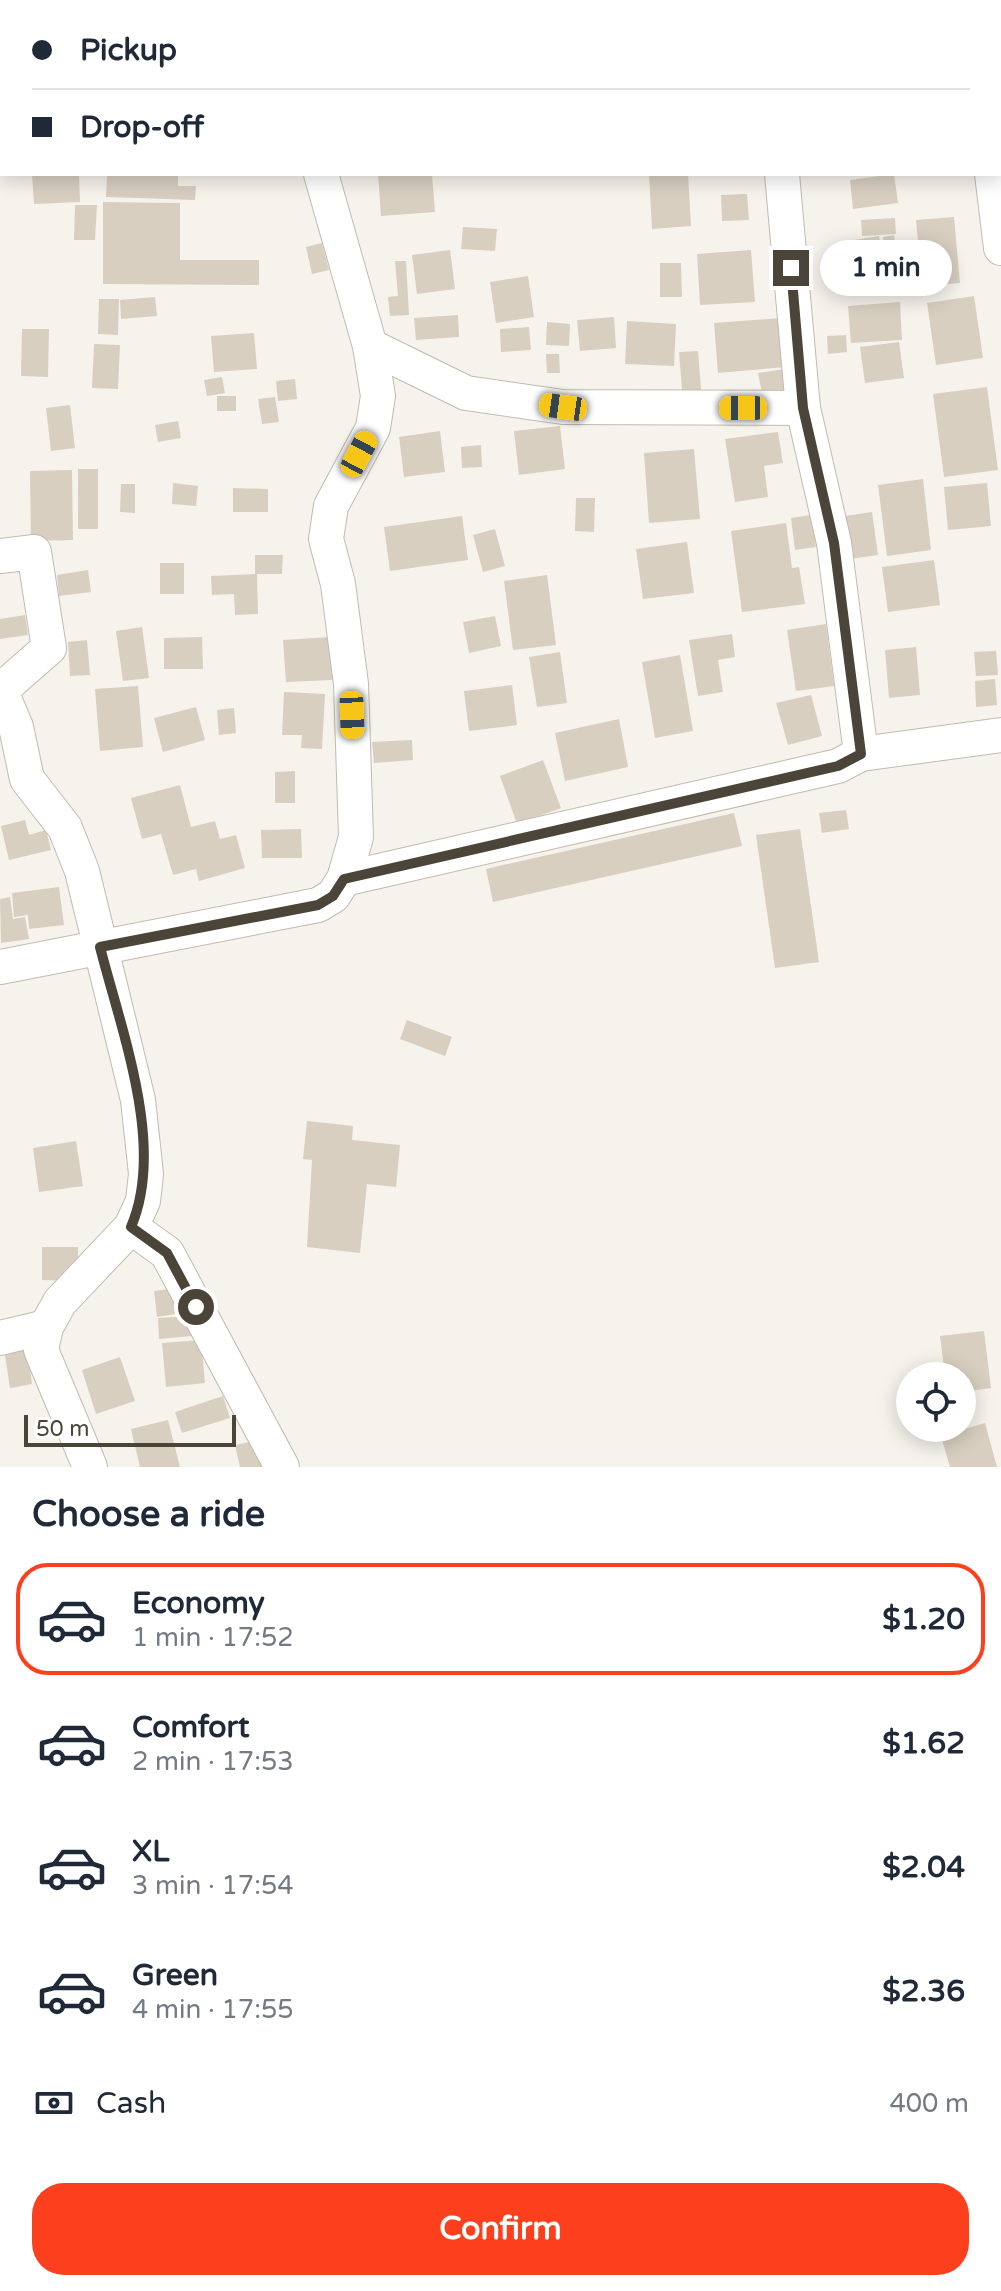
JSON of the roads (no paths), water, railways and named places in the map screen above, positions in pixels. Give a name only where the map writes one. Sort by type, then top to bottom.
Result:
[{"type":"street","points":[[0,967],[318,905],[333,896],[344,879],[356,837],[351,684],[338,584],[326,539],[331,506],[373,428],[378,396],[370,346],[322,176]]},
{"type":"street","points":[[782,176],[803,408],[834,543],[861,754]]},
{"type":"street","points":[[992,176],[1001,248]]},
{"type":"street","points":[[370,346],[466,393],[563,407],[803,408]]},
{"type":"street","points":[[0,556],[34,552],[49,648],[0,690],[16,727],[14,780],[65,828],[82,871],[138,1100],[146,1174],[143,1201],[131,1227],[60,1302],[46,1327],[41,1350],[90,1467]]},
{"type":"street","points":[[344,879],[838,766],[861,754],[1001,735]]},
{"type":"street","points":[[131,1227],[167,1253],[282,1467]]},
{"type":"street","points":[[0,1338],[46,1327]]}]
